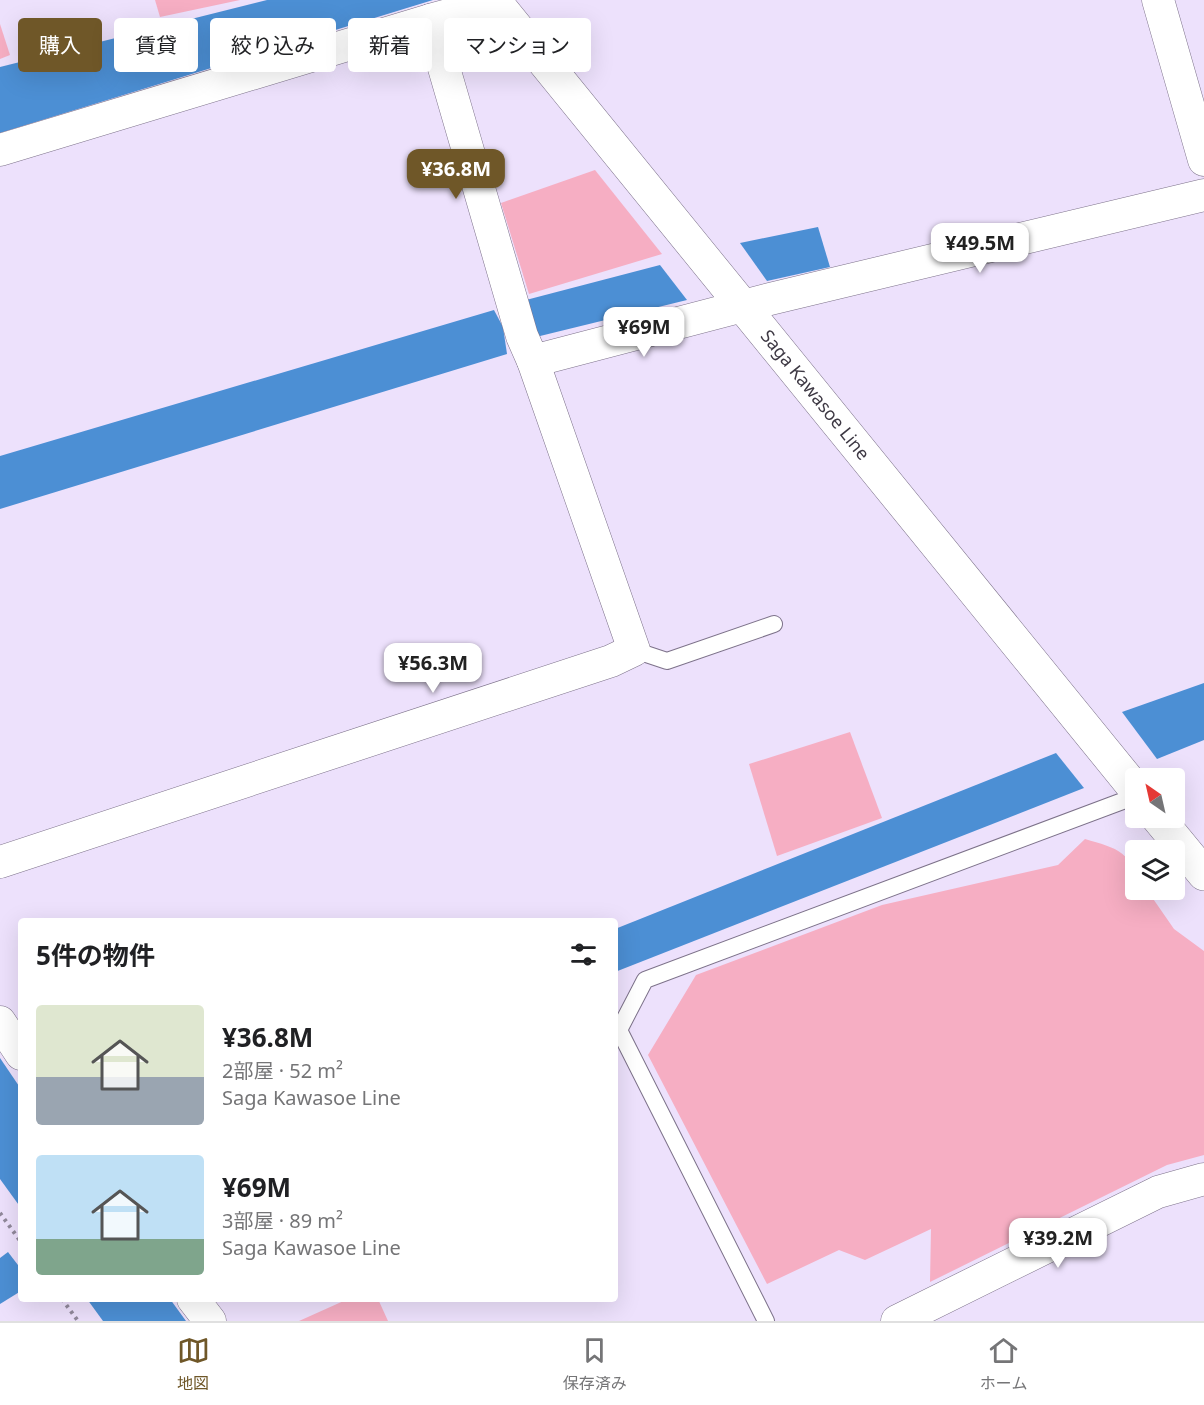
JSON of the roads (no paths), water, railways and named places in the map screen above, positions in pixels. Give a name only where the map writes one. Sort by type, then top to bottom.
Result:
[{"type":"main road","name":"Saga Kawasoe Line","points":[[497,4],[1125,776]]},
{"type":"main road","points":[[1166,828],[1204,874]]},
{"type":"street","points":[[1158,0],[1204,160]]},
{"type":"street","points":[[432,19],[497,4]]},
{"type":"street","points":[[0,862],[611,661],[634,650],[533,361],[522,336],[432,27]]},
{"type":"street","points":[[0,150],[348,45]]},
{"type":"street","points":[[533,361],[743,307],[1204,195]]},
{"type":"street","points":[[0,1022],[18,1049]]},
{"type":"street","points":[[897,1321],[1158,1192],[1204,1179]]},
{"type":"street","points":[[195,1302],[210,1321]]},
{"type":"lane","points":[[634,650],[667,661],[774,624]]},
{"type":"lane","points":[[618,1029],[645,980],[1125,800]]},
{"type":"lane","points":[[618,1033],[766,1321]]},
{"type":"water","points":[[267,0],[433,0],[374,18],[348,18],[348,26],[336,30],[336,18],[210,18],[210,68],[0,133],[0,67],[18,62],[18,72],[102,72],[102,41],[114,38],[114,72],[198,72],[198,18],[195,18]]},
{"type":"water","points":[[818,227],[830,267],[767,281],[740,243]]},
{"type":"water","points":[[660,265],[687,300],[536,337],[526,300]]},
{"type":"water","points":[[494,310],[503,327],[507,354],[0,509],[0,456]]},
{"type":"water","points":[[1204,683],[1204,740],[1157,759],[1122,712]]},
{"type":"water","points":[[1056,753],[1084,788],[618,971],[618,928]]},
{"type":"water","points":[[0,1058],[18,1085],[18,1204],[0,1179]]},
{"type":"water","points":[[8,1252],[18,1265],[18,1293],[0,1304],[0,1258]]},
{"type":"water","points":[[89,1302],[172,1302],[186,1321],[103,1321]]}]
